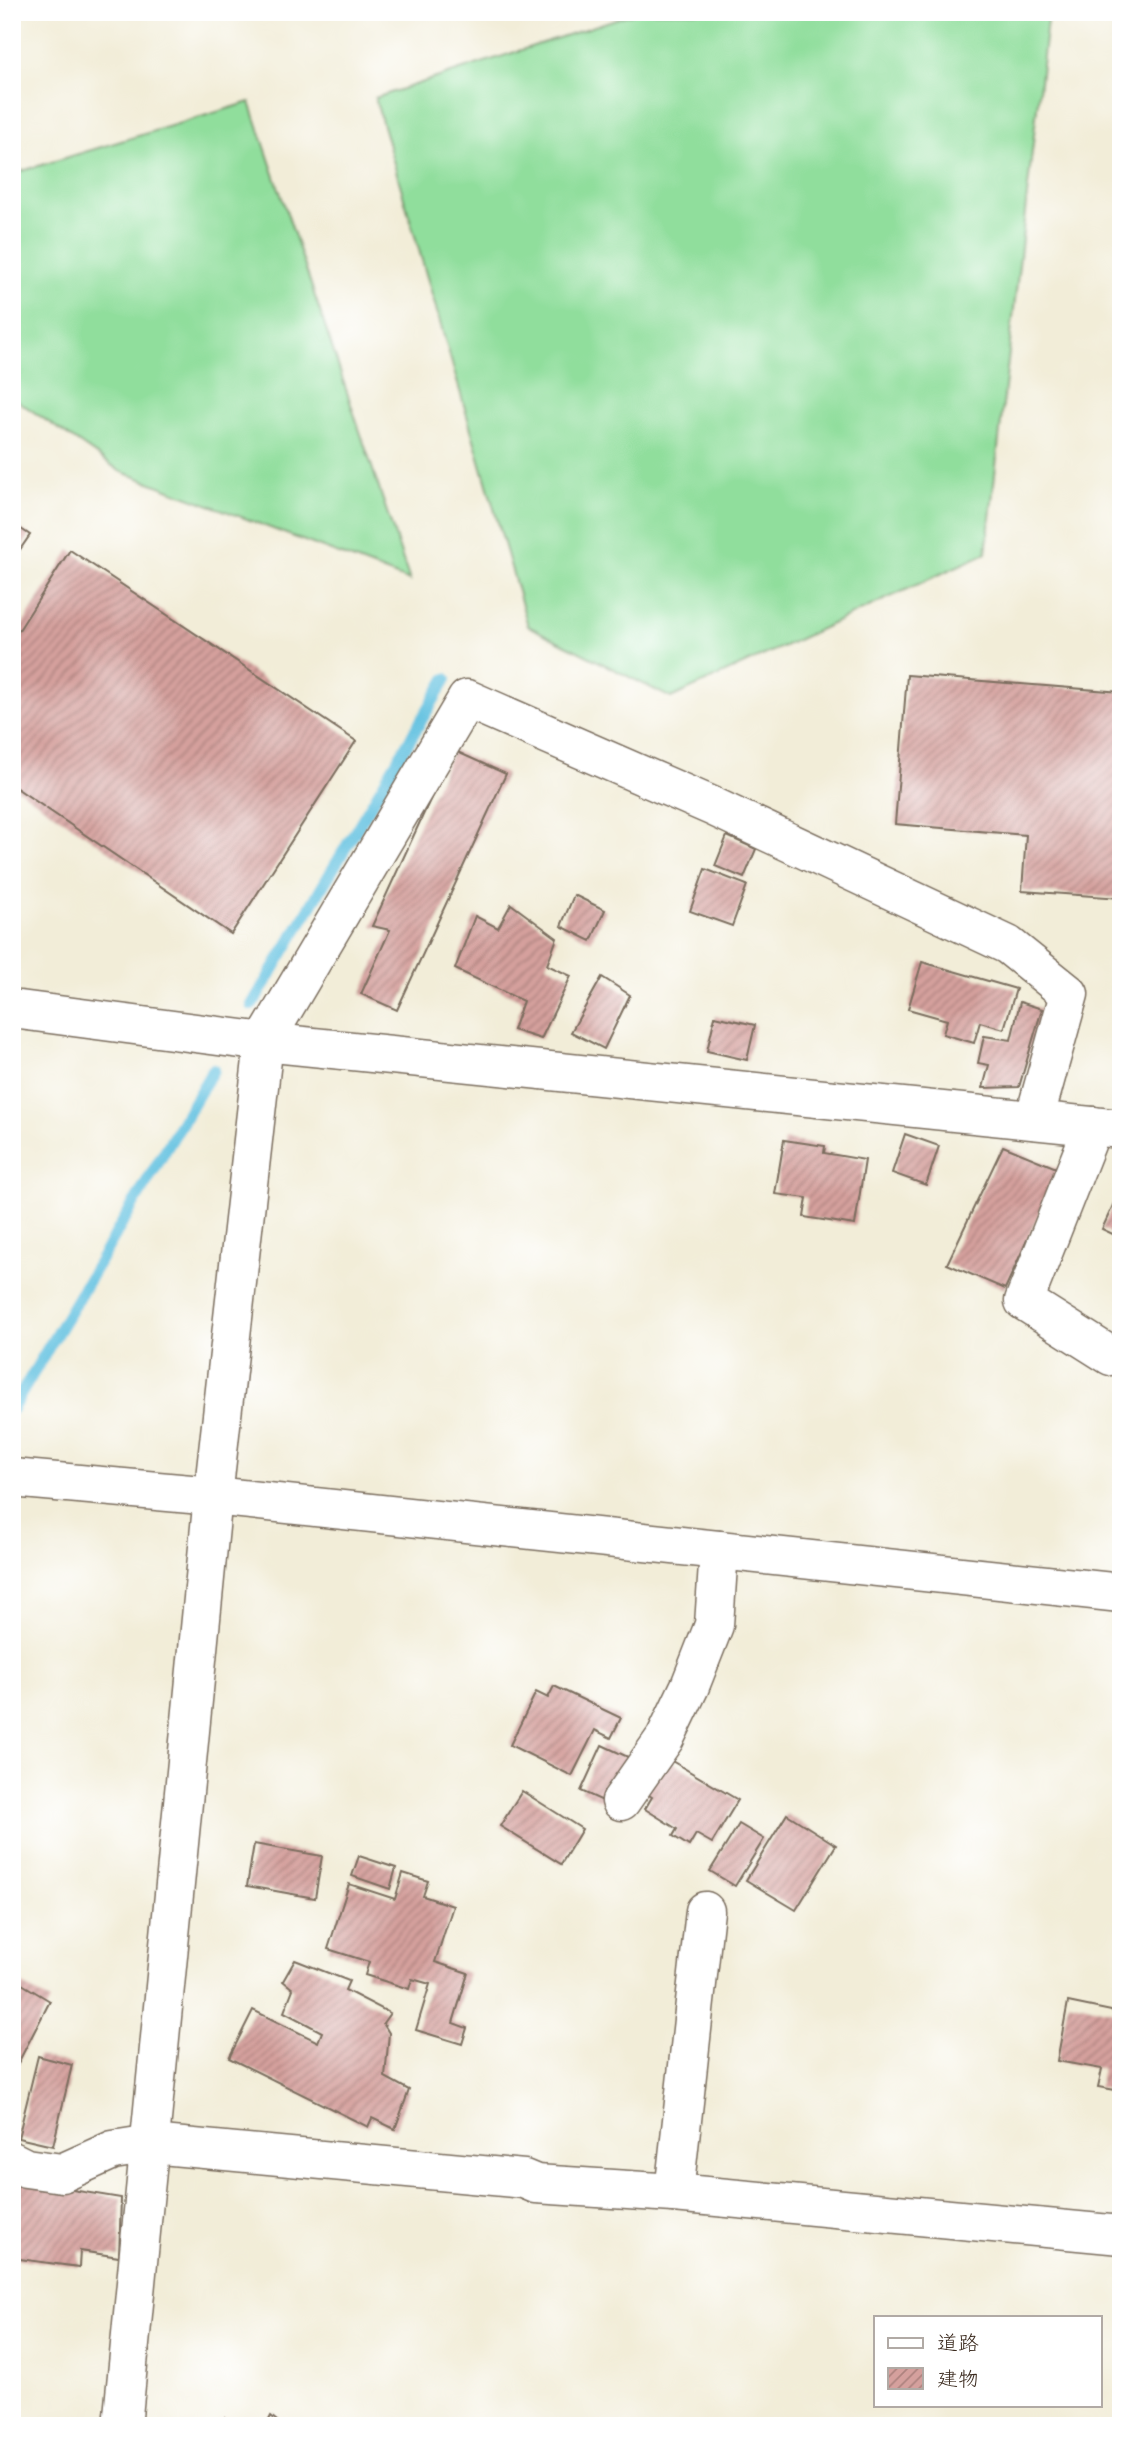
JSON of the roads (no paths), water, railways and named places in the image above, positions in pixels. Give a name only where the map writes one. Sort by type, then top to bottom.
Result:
[{"type":"street","points":[[122,2426],[213,1496],[264,1042],[467,699],[712,806],[1008,945],[1069,994],[1034,1120]]},
{"type":"street","points":[[12,1009],[264,1042],[1107,1128],[1024,1301],[1111,1356]]},
{"type":"street","points":[[12,1478],[213,1496],[1121,1593]]},
{"type":"street","points":[[621,1801],[665,1738],[690,1686],[714,1625],[719,1550]]},
{"type":"street","points":[[674,2193],[705,1910]]},
{"type":"street","points":[[12,2161],[26,2168],[62,2173],[113,2150],[151,2144],[524,2179],[536,2184],[674,2193],[1121,2235]]},
{"type":"waterway","points":[[252,1005],[446,679]]},
{"type":"waterway","points":[[12,1409],[213,1070]]}]
